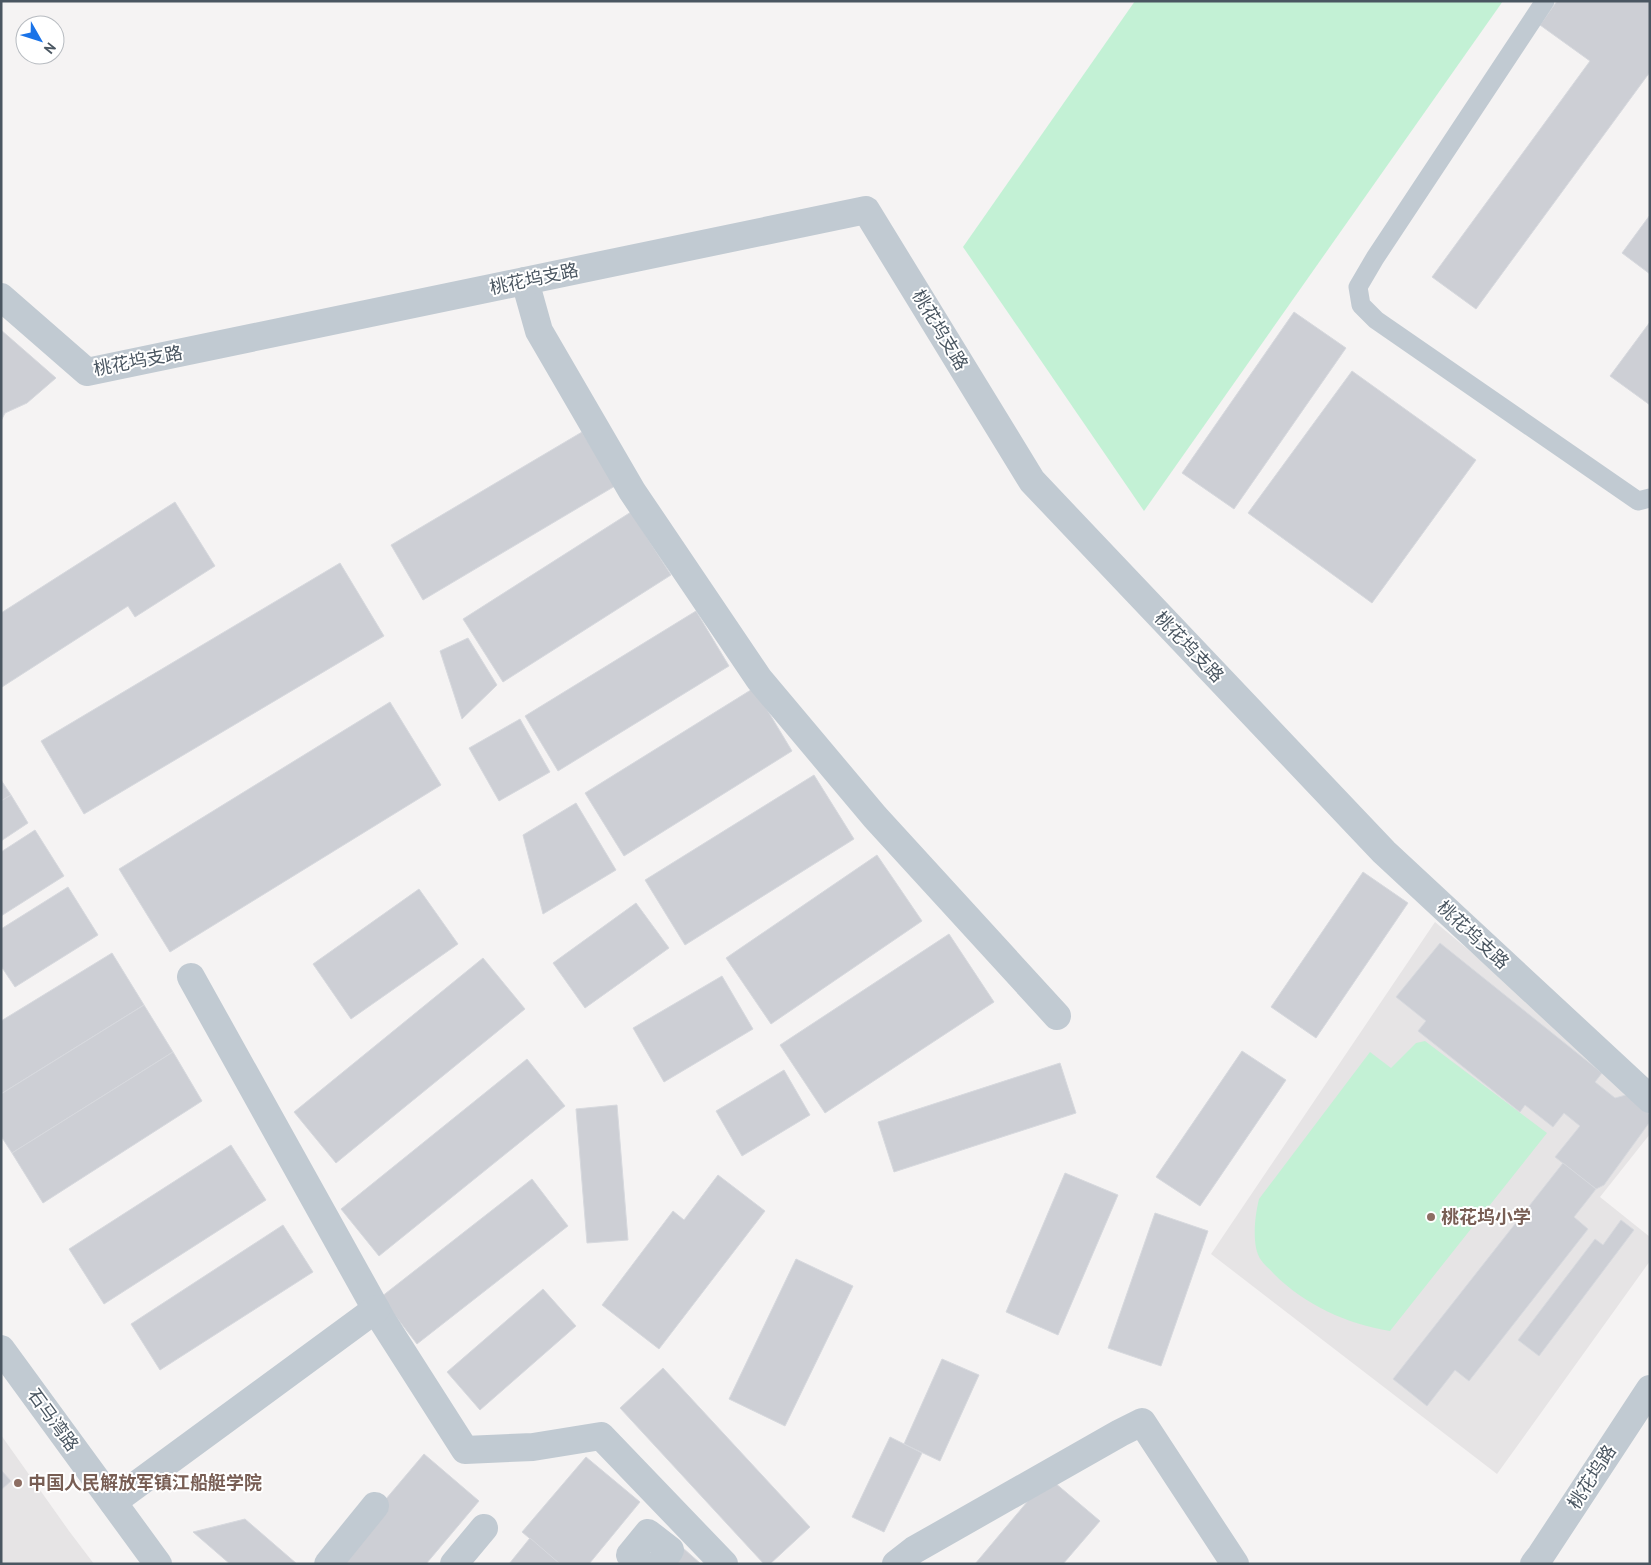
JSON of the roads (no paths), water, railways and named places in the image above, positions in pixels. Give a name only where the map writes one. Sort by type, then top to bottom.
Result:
[{"type":"street","name":"桃花坞支路","points":[[1,297],[87,372],[866,210],[1032,481],[1384,852],[1650,1099]]},
{"type":"street","points":[[525,281],[539,331],[622,474],[759,679],[874,817],[1057,1016]]},
{"type":"street","points":[[191,977],[376,1309],[465,1450],[533,1447],[602,1436],[724,1564]]},
{"type":"street","points":[[113,1502],[376,1309]]},
{"type":"street","name":"石马湾路","points":[[1,1350],[158,1564]]},
{"type":"street","name":"桃花坞路","points":[[1534,1564],[1645,1405]]},
{"type":"street","points":[[896,1564],[914,1550],[1142,1422],[1235,1564]]},
{"type":"street","points":[[328,1564],[375,1506]]},
{"type":"street","points":[[454,1564],[484,1528]]},
{"type":"street","points":[[642,1564],[630,1555],[648,1532],[670,1550],[660,1564]]},
{"type":"lane","points":[[1545,1],[1374,258],[1358,287],[1361,305],[1376,320],[1638,502],[1650,498]]},
{"type":"place","name":"桃花坞小学","points":[[1431,1217]]},
{"type":"place","name":"中国人民解放军镇江船艇学院","points":[[18,1483]]}]
